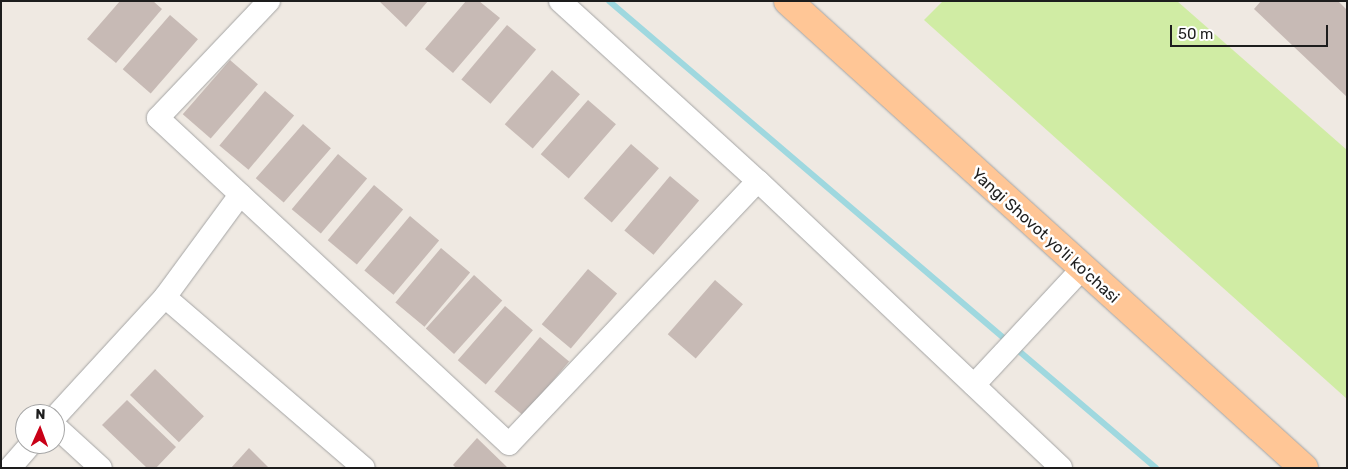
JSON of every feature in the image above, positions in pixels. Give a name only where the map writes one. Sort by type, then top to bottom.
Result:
[{"type":"main road","name":"Yangi Shovot yo'li ko'chasi","points":[[788,1],[1081,270],[1304,468]]},
{"type":"street","points":[[268,1],[158,118],[509,444],[758,181]]},
{"type":"street","points":[[560,1],[758,181],[1061,468]]},
{"type":"street","points":[[65,406],[165,297],[240,195]]},
{"type":"street","points":[[974,385],[1081,270]]},
{"type":"street","points":[[165,297],[364,468]]},
{"type":"street","points":[[65,435],[101,468]]},
{"type":"street","points":[[10,468],[22,454]]},
{"type":"green space","points":[[943,1],[1177,1],[1347,150],[1347,399],[924,20]]},
{"type":"building","points":[[120,1],[153,1],[162,9],[116,63],[87,39]]},
{"type":"building","points":[[379,1],[428,1],[406,27]]},
{"type":"building","points":[[466,1],[479,1],[500,18],[453,73],[425,49]]},
{"type":"building","points":[[1261,1],[1338,1],[1347,10],[1347,97],[1254,9]]},
{"type":"building","points":[[170,15],[198,39],[151,94],[123,69]]},
{"type":"building","points":[[507,25],[536,49],[490,104],[461,79]]},
{"type":"building","points":[[230,60],[258,84],[211,139],[183,114]]},
{"type":"building","points":[[552,70],[580,94],[533,149],[505,124]]},
{"type":"building","points":[[265,91],[294,115],[248,170],[219,145]]},
{"type":"building","points":[[588,100],[616,124],[569,179],[541,154]]},
{"type":"building","points":[[303,124],[331,148],[284,203],[256,178]]},
{"type":"building","points":[[631,144],[659,168],[612,223],[584,198]]},
{"type":"building","points":[[338,154],[367,178],[321,234],[292,209]]},
{"type":"building","points":[[670,176],[699,200],[653,255],[624,230]]},
{"type":"building","points":[[374,185],[403,209],[357,265],[328,240]]},
{"type":"building","points":[[410,216],[439,240],[393,295],[364,270]]},
{"type":"building","points":[[441,248],[470,272],[424,327],[395,302]]},
{"type":"building","points":[[588,269],[617,293],[571,349],[542,324]]},
{"type":"building","points":[[474,275],[502,300],[454,354],[426,329]]},
{"type":"building","points":[[715,280],[743,304],[696,359],[668,334]]},
{"type":"building","points":[[505,306],[533,330],[486,385],[458,360]]},
{"type":"building","points":[[540,337],[569,361],[523,416],[494,391]]},
{"type":"building","points":[[155,369],[204,416],[179,442],[130,395]]},
{"type":"building","points":[[127,400],[176,447],[156,468],[147,468],[102,425]]},
{"type":"building","points":[[477,438],[508,468],[456,468],[453,465]]},
{"type":"building","points":[[249,448],[269,468],[231,468]]},
{"type":"waterway","points":[[609,1],[1156,468]]}]
